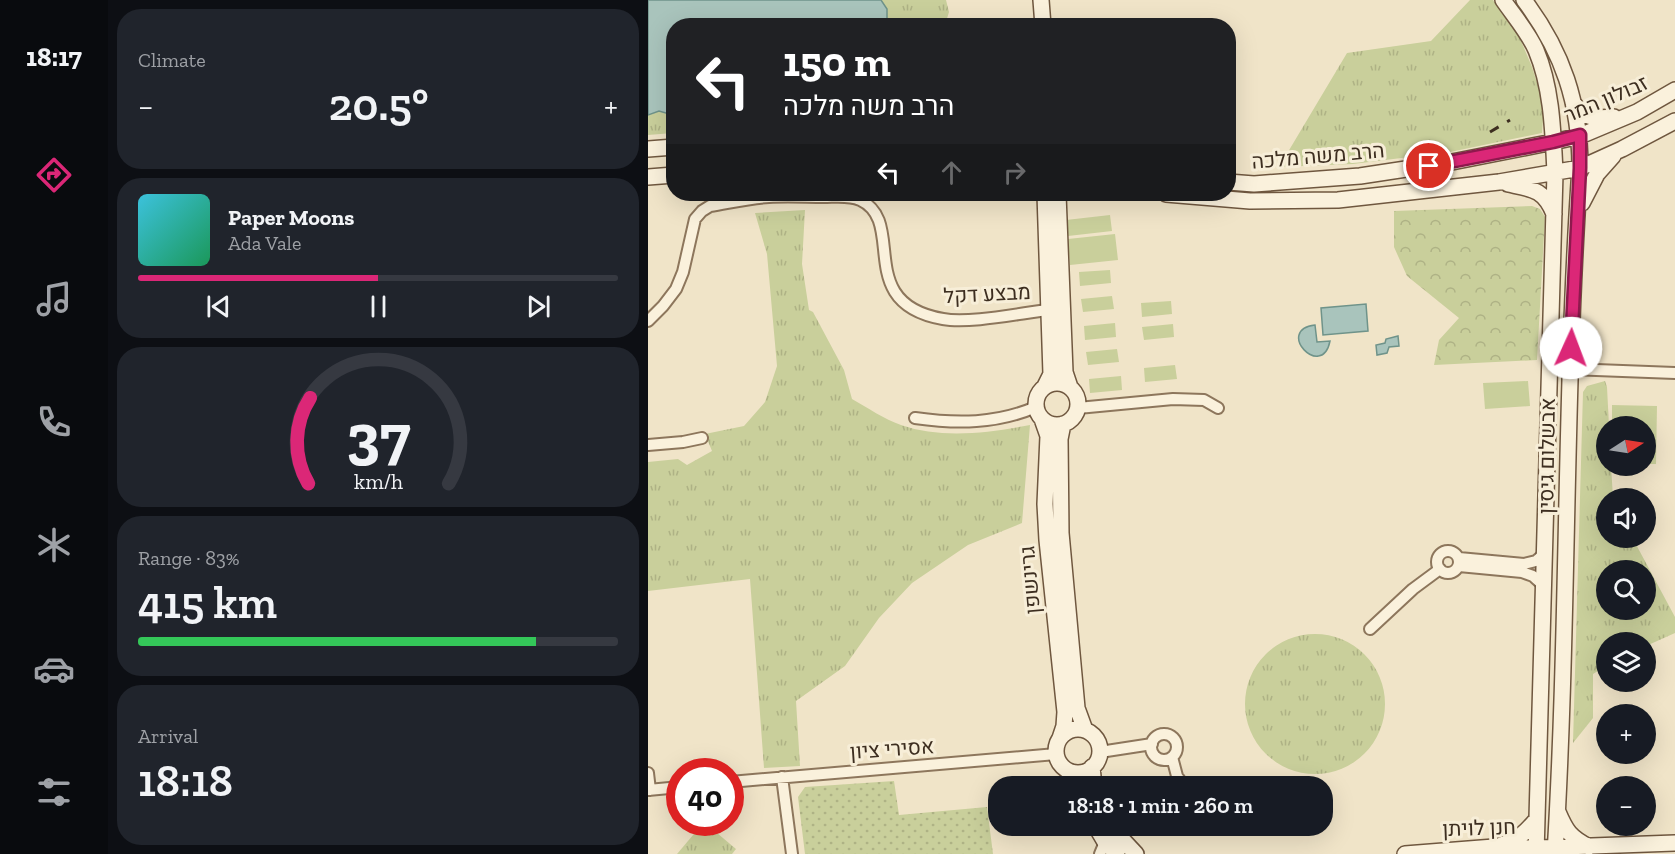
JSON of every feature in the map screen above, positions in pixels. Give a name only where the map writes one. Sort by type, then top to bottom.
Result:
[{"type":"street","points":[[1030,0],[1031,18]]},
{"type":"street","points":[[1041,0],[1042,18]]},
{"type":"street","name":"אבשלום גיסין","points":[[1503,0],[1526,33],[1542,66],[1550,104],[1555,173],[1536,851]]},
{"type":"street","name":"אבשלום גיסין","points":[[1524,0],[1554,46],[1572,98],[1580,135],[1570,369],[1566,558],[1555,850]]},
{"type":"street","name":"זבולון המר","points":[[1553,142],[1580,135],[1637,112],[1675,90]]},
{"type":"street","points":[[1572,98],[1584,115],[1593,118],[1637,112]]},
{"type":"street","points":[[1555,173],[1580,168],[1675,121]]},
{"type":"street","name":"הרב משה מלכה","points":[[1236,183],[1254,184],[1360,176],[1452,162],[1553,142]]},
{"type":"street","points":[[648,150],[666,148]]},
{"type":"street","points":[[1576,223],[1583,201],[1597,174],[1606,162],[1622,149]]},
{"type":"street","name":"הרב משה מלכה","points":[[1236,200],[1338,200],[1499,182],[1555,173]]},
{"type":"street","points":[[648,177],[666,176]]},
{"type":"street","points":[[1499,182],[1534,189],[1549,202],[1554,214]]},
{"type":"street","name":"מבצע דקל","points":[[648,321],[676,289],[683,272],[695,219],[710,206],[742,201]]},
{"type":"street","name":"מבצע דקל","points":[[861,201],[874,210],[881,228],[885,264],[892,288],[897,297],[908,306],[922,314],[946,320],[1048,310]]},
{"type":"street","points":[[1051,201],[1065,372],[1078,400],[1076,415],[1063,424],[1052,425],[1039,413],[1036,398],[1051,374],[1048,310],[1051,201]]},
{"type":"street","points":[[1570,369],[1675,373]]},
{"type":"street","points":[[1045,386],[1062,383],[1070,387]]},
{"type":"street","points":[[1078,408],[1173,399],[1204,400],[1218,408]]},
{"type":"street","points":[[915,418],[948,423],[972,423],[1039,413]]},
{"type":"street","name":"גרינשפן","points":[[1039,413],[1048,436],[1045,504],[1047,540],[1065,712],[1060,738]]},
{"type":"street","name":"גרינשפן","points":[[1063,424],[1060,439],[1061,533],[1077,708],[1085,730]]},
{"type":"street","points":[[648,445],[702,438]]},
{"type":"street","points":[[1440,569],[1438,558],[1443,552],[1454,552],[1459,562]]},
{"type":"street","points":[[1459,562],[1524,564],[1536,561],[1544,554]]},
{"type":"street","points":[[1440,569],[1450,573],[1459,562]]},
{"type":"street","points":[[1459,562],[1522,572],[1533,576],[1543,585]]},
{"type":"street","points":[[1370,629],[1413,589],[1440,569]]},
{"type":"street","points":[[1070,771],[1078,773],[1092,767],[1097,761],[1100,752],[1095,737],[1085,730],[1072,729],[1060,738],[1057,745],[1056,754],[1059,762],[1073,776]]},
{"type":"street","points":[[1159,735],[1172,737],[1177,749],[1172,757],[1163,760],[1155,757],[1152,744],[1159,735]]},
{"type":"street","points":[[1100,752],[1152,744]]},
{"type":"street","name":"אסירי ציון","points":[[744,781],[1056,754]]},
{"type":"street","points":[[1172,757],[1178,776]]},
{"type":"street","points":[[1092,767],[1093,776]]},
{"type":"street","points":[[648,773],[649,790],[666,788]]},
{"type":"street","points":[[782,777],[792,854]]},
{"type":"street","points":[[1557,810],[1567,832],[1575,840],[1589,846]]},
{"type":"street","points":[[1494,847],[1513,842],[1523,835],[1536,819]]},
{"type":"street","points":[[1119,836],[1136,854]]},
{"type":"street","name":"חנן לויתן","points":[[1405,854],[1494,847],[1536,851],[1589,846],[1675,843]]},
{"type":"street","points":[[1102,848],[1117,854]]},
{"type":"green space","points":[[648,0],[946,0],[949,12],[947,18],[666,18],[666,134],[648,135]]},
{"type":"green space","points":[[1470,0],[1493,0],[1519,36],[1544,105],[1542,133],[1450,152],[1353,164],[1279,167],[1347,53],[1431,41]]},
{"type":"green space","points":[[1532,206],[1540,209],[1545,217],[1537,360],[1434,365],[1439,340],[1459,318],[1407,276],[1394,247],[1394,211]]},
{"type":"green space","points":[[805,210],[802,264],[809,310],[813,312],[844,370],[852,399],[895,423],[932,432],[982,432],[1030,425],[1022,523],[968,545],[912,583],[879,618],[845,666],[796,701],[800,766],[764,768],[750,579],[648,591],[648,462],[678,459],[687,465],[712,451],[705,434],[744,426],[765,402],[777,366],[767,254],[755,213]]},
{"type":"green space","points":[[1110,215],[1112,231],[1068,236],[1066,220]]},
{"type":"green space","points":[[1115,234],[1118,260],[1070,265],[1068,239]]},
{"type":"green space","points":[[1110,270],[1111,283],[1080,286],[1079,272]]},
{"type":"green space","points":[[1112,296],[1114,309],[1083,312],[1081,299]]},
{"type":"green space","points":[[1171,301],[1172,314],[1142,317],[1141,303]]},
{"type":"green space","points":[[1115,323],[1116,337],[1085,340],[1084,326]]},
{"type":"green space","points":[[1173,324],[1174,337],[1144,340],[1142,327]]},
{"type":"green space","points":[[1117,349],[1119,362],[1088,365],[1086,352]]},
{"type":"green space","points":[[1175,365],[1177,379],[1145,382],[1144,368]]},
{"type":"green space","points":[[1121,376],[1122,390],[1090,393],[1089,379]]},
{"type":"green space","points":[[1528,381],[1530,406],[1485,409],[1483,383]]},
{"type":"green space","points":[[1605,381],[1608,416],[1596,416],[1596,476],[1612,476],[1612,488],[1596,488],[1596,548],[1638,548],[1644,560],[1596,560],[1596,620],[1656,620],[1656,582],[1675,617],[1675,633],[1656,642],[1656,632],[1596,632],[1593,718],[1573,743],[1583,392],[1587,386]]},
{"type":"green space","points":[[1612,405],[1657,406],[1656,464],[1656,416],[1612,416]]},
{"type":"green space","points":[[1315,634],[1342,640],[1354,646],[1364,655],[1373,665],[1379,677],[1385,704],[1379,731],[1373,743],[1364,753],[1354,762],[1342,768],[1315,774],[1288,768],[1276,762],[1266,753],[1257,743],[1251,731],[1245,704],[1251,677],[1257,665],[1266,655],[1276,646],[1288,640]]},
{"type":"green space","points":[[894,781],[899,815],[987,807],[988,836],[991,836],[993,854],[805,854],[798,797],[805,787]]},
{"type":"green space","points":[[692,836],[721,836],[736,849],[732,854],[677,854]]},
{"type":"water","points":[[648,0],[881,0],[887,9],[887,18],[666,18],[666,113],[659,111],[648,115]]},
{"type":"water","points":[[1366,304],[1368,331],[1323,335],[1321,308]]},
{"type":"water","points":[[1315,325],[1317,342],[1330,341],[1325,352],[1319,356],[1311,355],[1300,343],[1299,335],[1304,329]]},
{"type":"water","points":[[1398,336],[1399,346],[1389,347],[1387,353],[1377,355],[1376,345]]},
{"type":"railway","points":[[1490,132],[1510,120]]},
{"type":"route","points":[[1429,166],[1580,135],[1571,348]]}]
